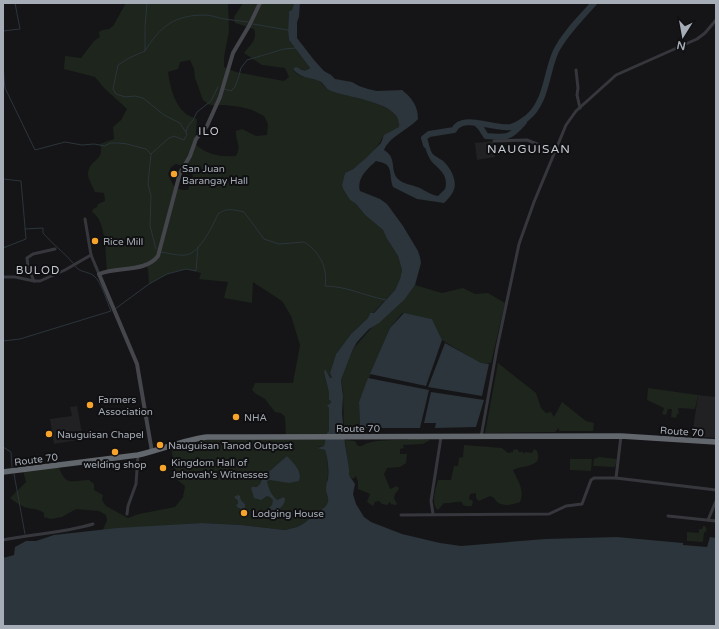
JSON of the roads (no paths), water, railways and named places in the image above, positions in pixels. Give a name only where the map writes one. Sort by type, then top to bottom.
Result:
[{"type":"highway","name":"Route 70","points":[[3,472],[138,455],[192,439],[207,437],[621,436],[716,442]]},
{"type":"street","points":[[100,274],[107,271],[146,265],[154,261],[158,256],[180,173],[190,156],[196,139],[207,126],[220,97],[233,53],[250,26],[260,3]]},
{"type":"street","points":[[481,437],[497,348],[519,244],[534,202],[566,125],[580,108],[616,75],[697,39],[705,33],[716,20]]},
{"type":"street","points":[[576,70],[578,88],[577,95],[580,108]]},
{"type":"street","points":[[494,141],[527,140],[555,151]]},
{"type":"street","points":[[85,219],[85,227],[91,255],[137,364],[152,452]]},
{"type":"street","points":[[34,281],[28,267],[27,258],[29,256],[55,249]]},
{"type":"street","points":[[3,277],[16,277],[40,281],[65,270],[91,255]]},
{"type":"street","points":[[616,478],[621,436]]},
{"type":"street","points":[[433,514],[431,501],[441,437]]},
{"type":"street","points":[[127,514],[128,506],[136,484],[138,455]]},
{"type":"street","points":[[401,515],[549,514],[566,506],[582,504],[591,480],[598,478],[616,478],[716,490]]},
{"type":"street","points":[[708,520],[716,501]]},
{"type":"street","points":[[668,516],[716,521]]},
{"type":"street","points":[[3,540],[77,529],[93,524]]},
{"type":"waterway","points":[[3,31],[20,29],[15,3]]},
{"type":"waterway","points":[[147,3],[145,51],[118,65],[113,89],[116,94],[125,97],[135,96],[143,98],[164,115],[180,123],[187,134],[184,140],[174,136],[169,138],[151,154],[148,184],[151,196],[150,226],[156,249]]},
{"type":"waterway","points":[[426,145],[424,138],[429,134],[454,130],[458,125],[464,123],[471,122],[511,127],[527,118],[539,104],[553,59],[560,44],[594,3]]},
{"type":"waterway","points":[[145,51],[156,35],[163,29],[169,24],[185,17],[207,15],[248,22]]},
{"type":"waterway","points":[[253,24],[288,30]]},
{"type":"waterway","points":[[224,89],[231,91],[235,87],[241,68],[247,60],[284,49],[296,48]]},
{"type":"waterway","points":[[3,62],[4,77]]},
{"type":"waterway","points":[[4,78],[5,88],[35,150],[65,142],[82,145],[94,144],[105,146],[110,143],[119,143],[146,149],[151,154]]},
{"type":"waterway","points":[[186,132],[197,112],[211,101],[218,87]]},
{"type":"waterway","points":[[476,123],[486,136],[504,137],[511,134],[524,122]]},
{"type":"waterway","points":[[3,179],[21,181],[26,239],[3,248]]},
{"type":"waterway","points":[[161,252],[180,255],[191,253],[201,244],[218,214],[224,210],[237,210],[244,212],[264,239],[279,244],[304,242],[310,246],[322,261],[326,279],[325,286],[348,289],[386,300]]},
{"type":"waterway","points":[[25,229],[43,228],[43,233],[73,263]]},
{"type":"waterway","points":[[115,309],[149,284],[167,274],[186,269],[196,271],[198,247]]},
{"type":"waterway","points":[[3,341],[20,339],[111,311],[97,279],[92,274],[79,270],[75,266]]},
{"type":"waterway","points":[[3,415],[3,423]]},
{"type":"waterway","points":[[3,447],[11,452],[12,467]]},
{"type":"waterway","points":[[14,474],[25,534]]},
{"type":"place","name":"San Juan Barangay Hall","points":[[174,174]]},
{"type":"place","name":"Rice Mill","points":[[95,241]]},
{"type":"place","name":"Farmers Association","points":[[90,405]]},
{"type":"place","name":"NHA","points":[[236,417]]},
{"type":"place","name":"Nauguisan Chapel","points":[[49,434]]},
{"type":"place","name":"Nauguisan Tanod Outpost","points":[[160,445]]},
{"type":"place","name":"welding shop","points":[[115,452]]},
{"type":"place","name":"Kingdom Hall of Jehovah's Witnesses","points":[[163,468]]},
{"type":"place","name":"Lodging House","points":[[244,513]]},
{"type":"district","name":"ILO","points":[[209,131]]},
{"type":"district","name":"NAUGUISAN","points":[[529,149]]},
{"type":"district","name":"BULOD","points":[[38,270]]}]
